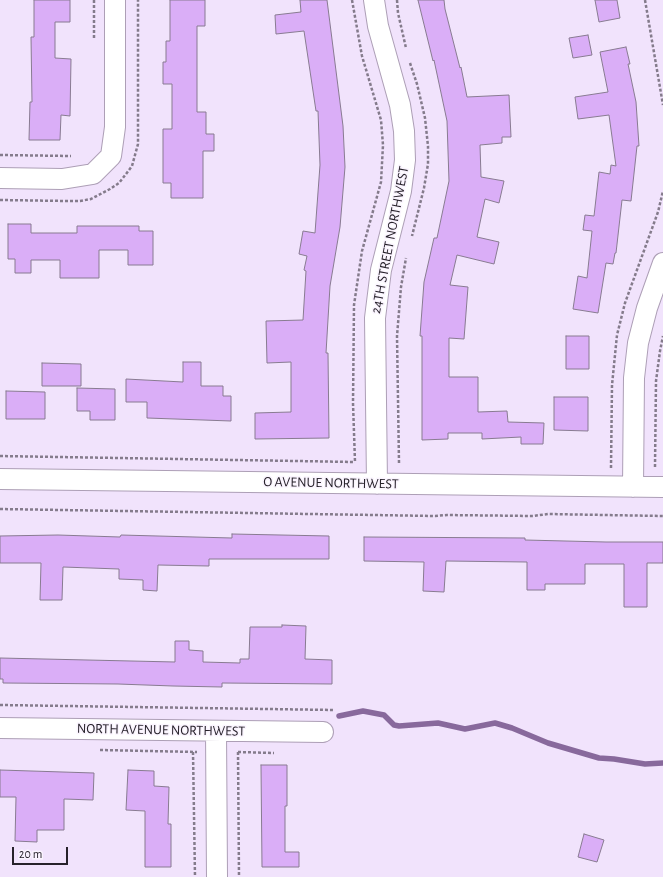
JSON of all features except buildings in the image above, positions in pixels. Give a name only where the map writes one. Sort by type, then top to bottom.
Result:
[{"type":"street","points":[[0,178],[62,178],[94,174],[111,156],[115,127],[115,0]]},
{"type":"street","name":"24TH STREET NORTHWEST","points":[[374,0],[378,26],[400,105],[404,131],[405,160],[401,191],[381,270],[374,318],[377,484]]},
{"type":"street","points":[[633,487],[634,378],[638,343],[647,308],[663,263]]},
{"type":"street","name":"O AVENUE NORTHWEST","points":[[0,478],[663,487]]},
{"type":"street","name":"NORTH AVENUE NORTHWEST","points":[[0,728],[323,732]]},
{"type":"street","points":[[216,731],[217,877]]},
{"type":"path","points":[[94,0],[94,45]]},
{"type":"path","points":[[352,0],[362,56],[381,120],[383,145],[381,182],[362,251],[354,305],[353,402],[355,462]]},
{"type":"path","points":[[645,0],[663,105]]},
{"type":"path","points":[[0,155],[74,156]]},
{"type":"path","points":[[655,467],[656,381],[663,336]]},
{"type":"path","points":[[0,456],[360,462]]},
{"type":"path","points":[[0,508],[435,516],[534,516],[548,514],[663,516]]},
{"type":"path","points":[[0,704],[334,710]]},
{"type":"path","points":[[194,748],[195,877]]},
{"type":"path","points":[[234,752],[274,753]]},
{"type":"path","points":[[238,752],[239,877]]},
{"type":"waterway","points":[[339,716],[363,711],[384,715],[394,725],[399,726],[438,723],[465,729],[495,723],[512,728],[548,743],[599,758],[645,764],[663,763]]}]
